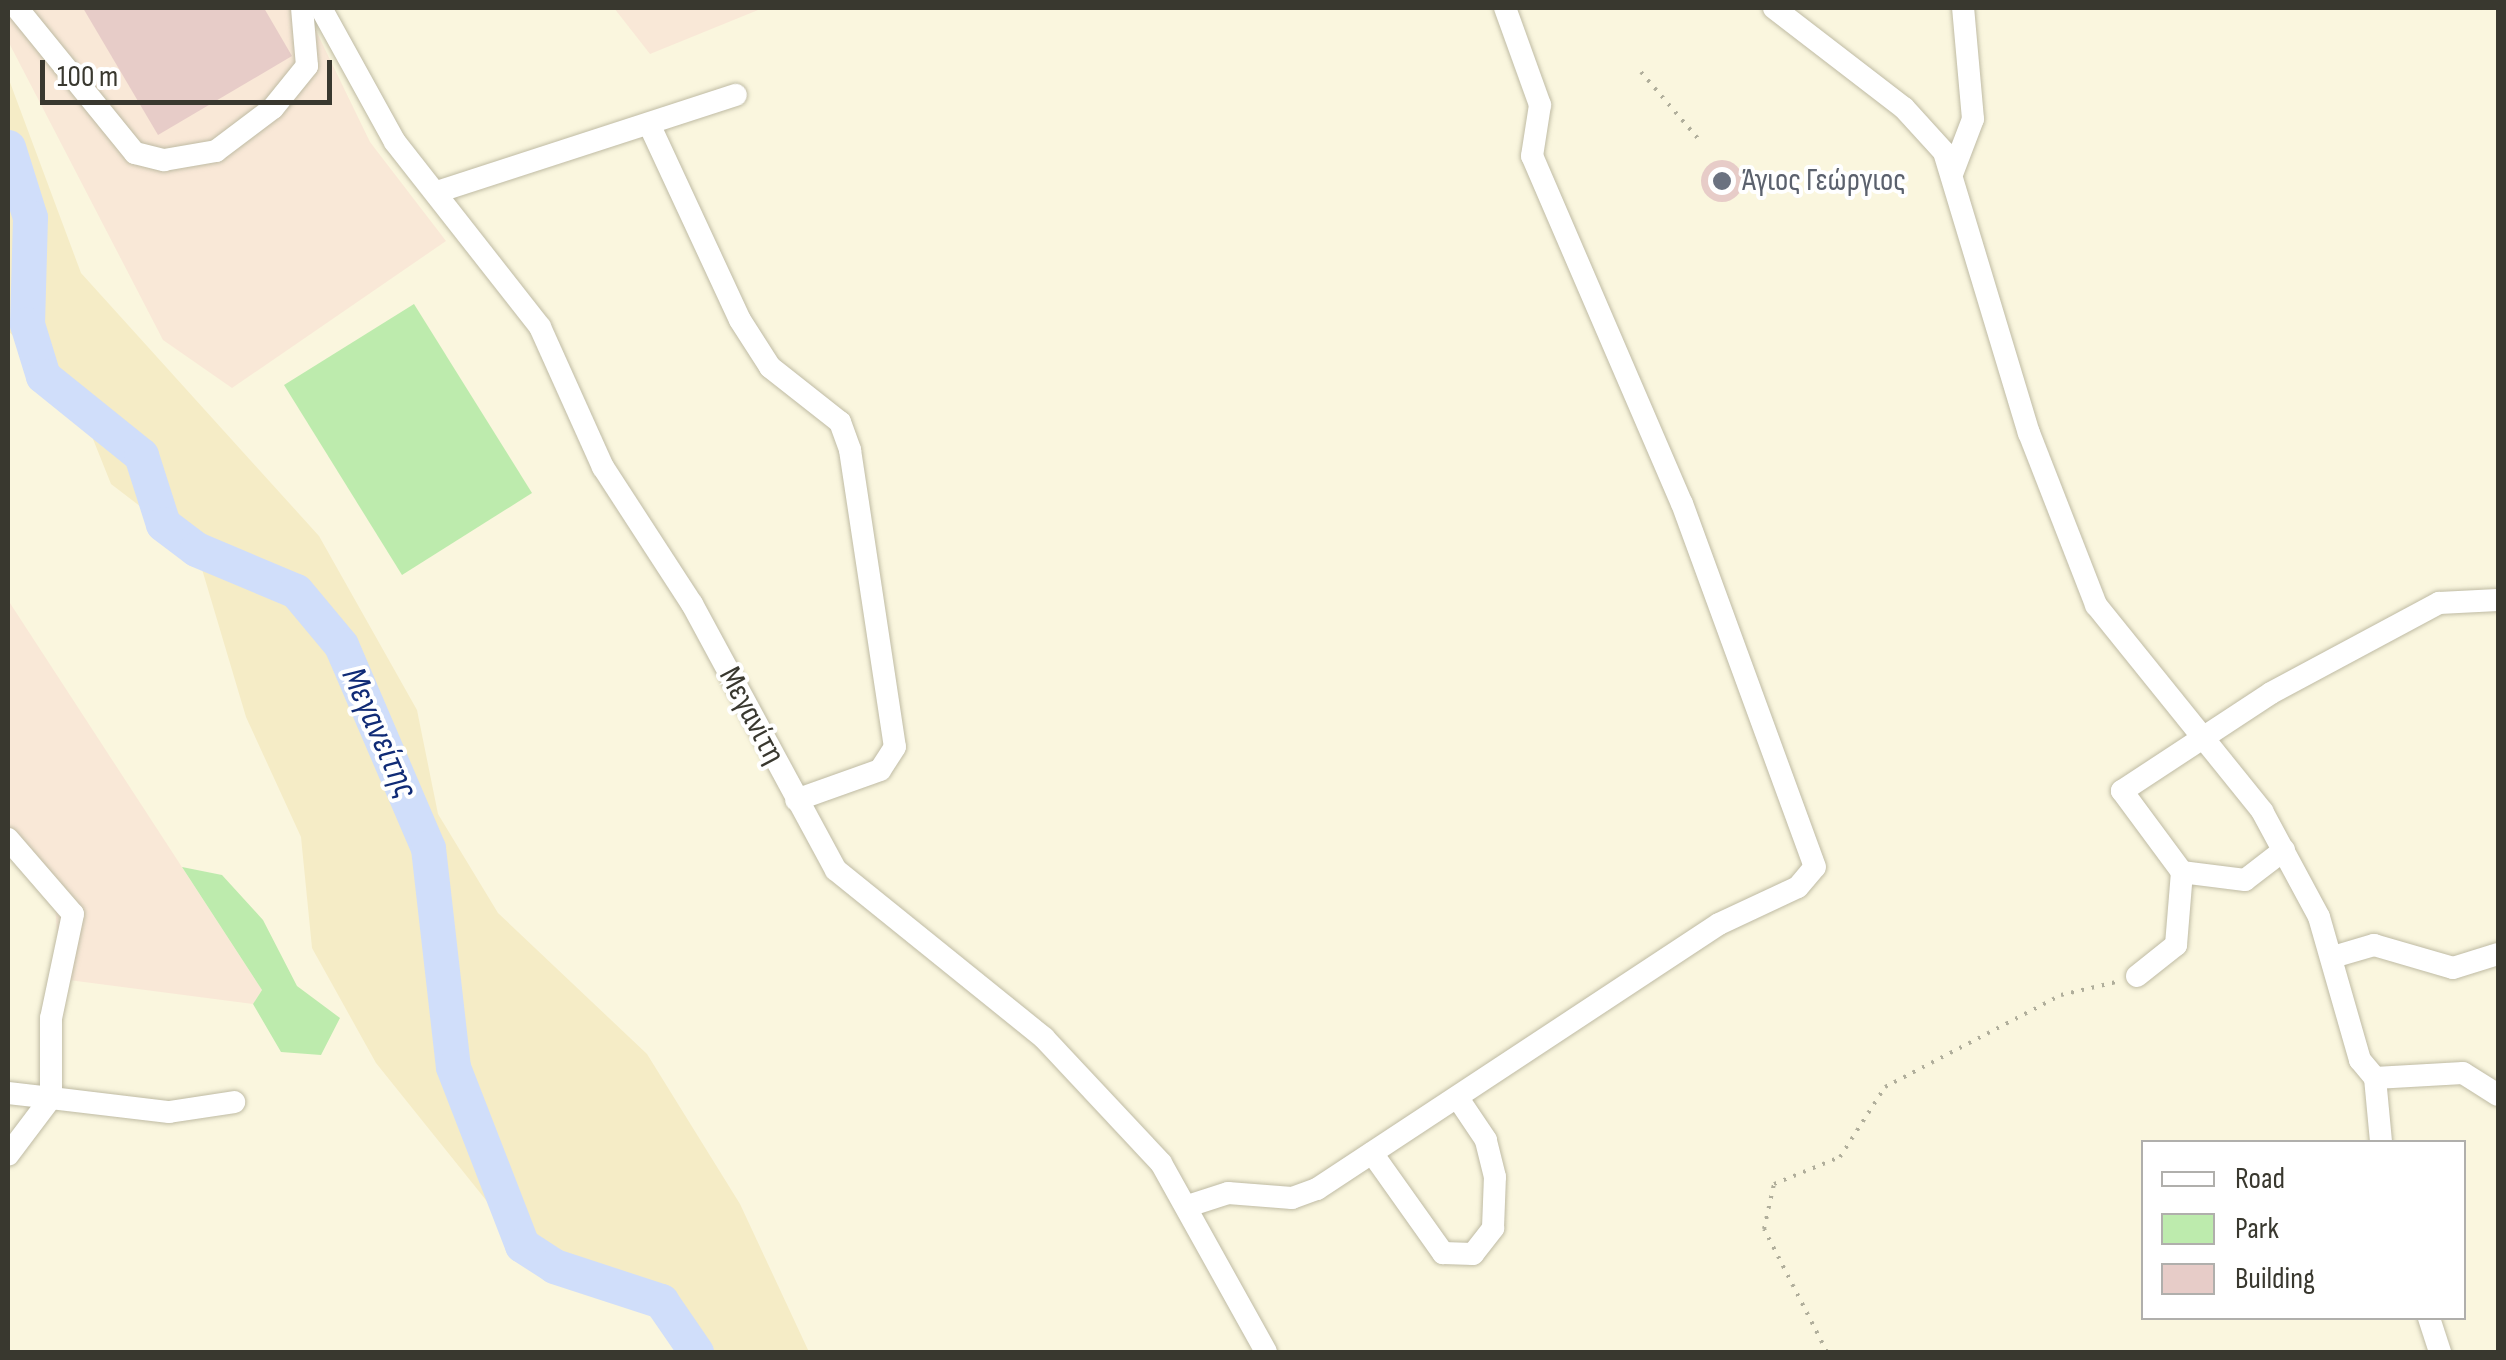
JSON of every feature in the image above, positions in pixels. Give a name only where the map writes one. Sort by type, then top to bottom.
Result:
[{"type":"street","points":[[17,8],[136,153],[164,160],[216,151],[273,108],[307,66],[302,8]]},
{"type":"street","name":"Μεγανίτη","points":[[321,8],[383,126],[440,191],[540,327],[604,467],[692,604],[796,800],[844,879],[1044,1038],[1191,1206],[1266,1352]]},
{"type":"street","points":[[1191,1206],[1228,1193],[1306,1194],[1459,1100],[1720,924],[1798,888],[1815,867],[1682,504],[1532,156],[1540,106],[1506,8]]},
{"type":"street","points":[[1774,8],[1914,117],[1952,174],[2029,434],[2096,605],[2206,732],[2284,850],[2332,957],[2348,1037],[2375,1078],[2381,1140]]},
{"type":"street","points":[[1952,174],[1973,120],[1963,8]]},
{"type":"street","points":[[440,191],[736,95]]},
{"type":"street","points":[[649,124],[740,320],[788,384],[840,422],[850,450],[895,747],[880,770],[796,800]]},
{"type":"street","points":[[2137,976],[2176,945],[2182,872],[2122,792],[2206,732],[2439,603],[2498,600]]},
{"type":"street","points":[[8,840],[73,914],[51,1018],[51,1098],[8,1155]]},
{"type":"street","points":[[2182,872],[2245,880],[2284,850]]},
{"type":"street","points":[[2332,957],[2374,944],[2453,968],[2498,954]]},
{"type":"street","points":[[2375,1078],[2463,1073],[2498,1095]]},
{"type":"street","points":[[8,1093],[168,1112],[234,1102]]},
{"type":"street","points":[[1372,1154],[1444,1253],[1473,1254],[1492,1228],[1495,1178],[1486,1140],[1459,1100]]},
{"type":"street","points":[[2430,1320],[2440,1352]]},
{"type":"path","points":[[1640,72],[1702,142]]},
{"type":"path","points":[[1827,1352],[1764,1230],[1774,1184],[1840,1157],[1864,1110],[1931,1061],[2061,995],[2137,976]]},
{"type":"shaded area","points":[[8,8],[305,8],[370,142],[446,241],[232,388],[163,340],[8,41]]},
{"type":"shaded area","points":[[614,8],[763,8],[650,54]]},
{"type":"shaded area","points":[[8,600],[262,990],[253,1004],[61,979],[55,907],[8,854]]},
{"type":"green space","points":[[414,304],[532,493],[402,575],[284,385]]},
{"type":"green space","points":[[182,867],[222,875],[263,920],[297,986],[340,1018],[321,1055],[281,1052],[253,1004],[262,990]]},
{"type":"sand","points":[[8,77],[81,273],[319,536],[417,710],[438,814],[498,913],[647,1054],[740,1204],[809,1352],[676,1352],[667,1328],[585,1269],[522,1245],[376,1063],[312,948],[301,837],[246,717],[196,549],[111,484],[73,389],[8,331]]},
{"type":"building","points":[[83,8],[264,8],[292,56],[158,135]]},
{"type":"building","name":"Άγιος Γεώργιος","points":[[1722,160],[1736,167],[1743,181],[1736,195],[1722,202],[1708,195],[1701,181],[1708,167]]},
{"type":"waterway","name":"Μεγανείτης","points":[[8,147],[30,217],[27,324],[43,376],[141,455],[163,524],[196,549],[296,591],[341,645],[428,848],[453,1067],[522,1245],[554,1266],[661,1301],[696,1352]]},
{"type":"place","name":"Άγιος Γεώργιος","points":[[1722,181]]}]
